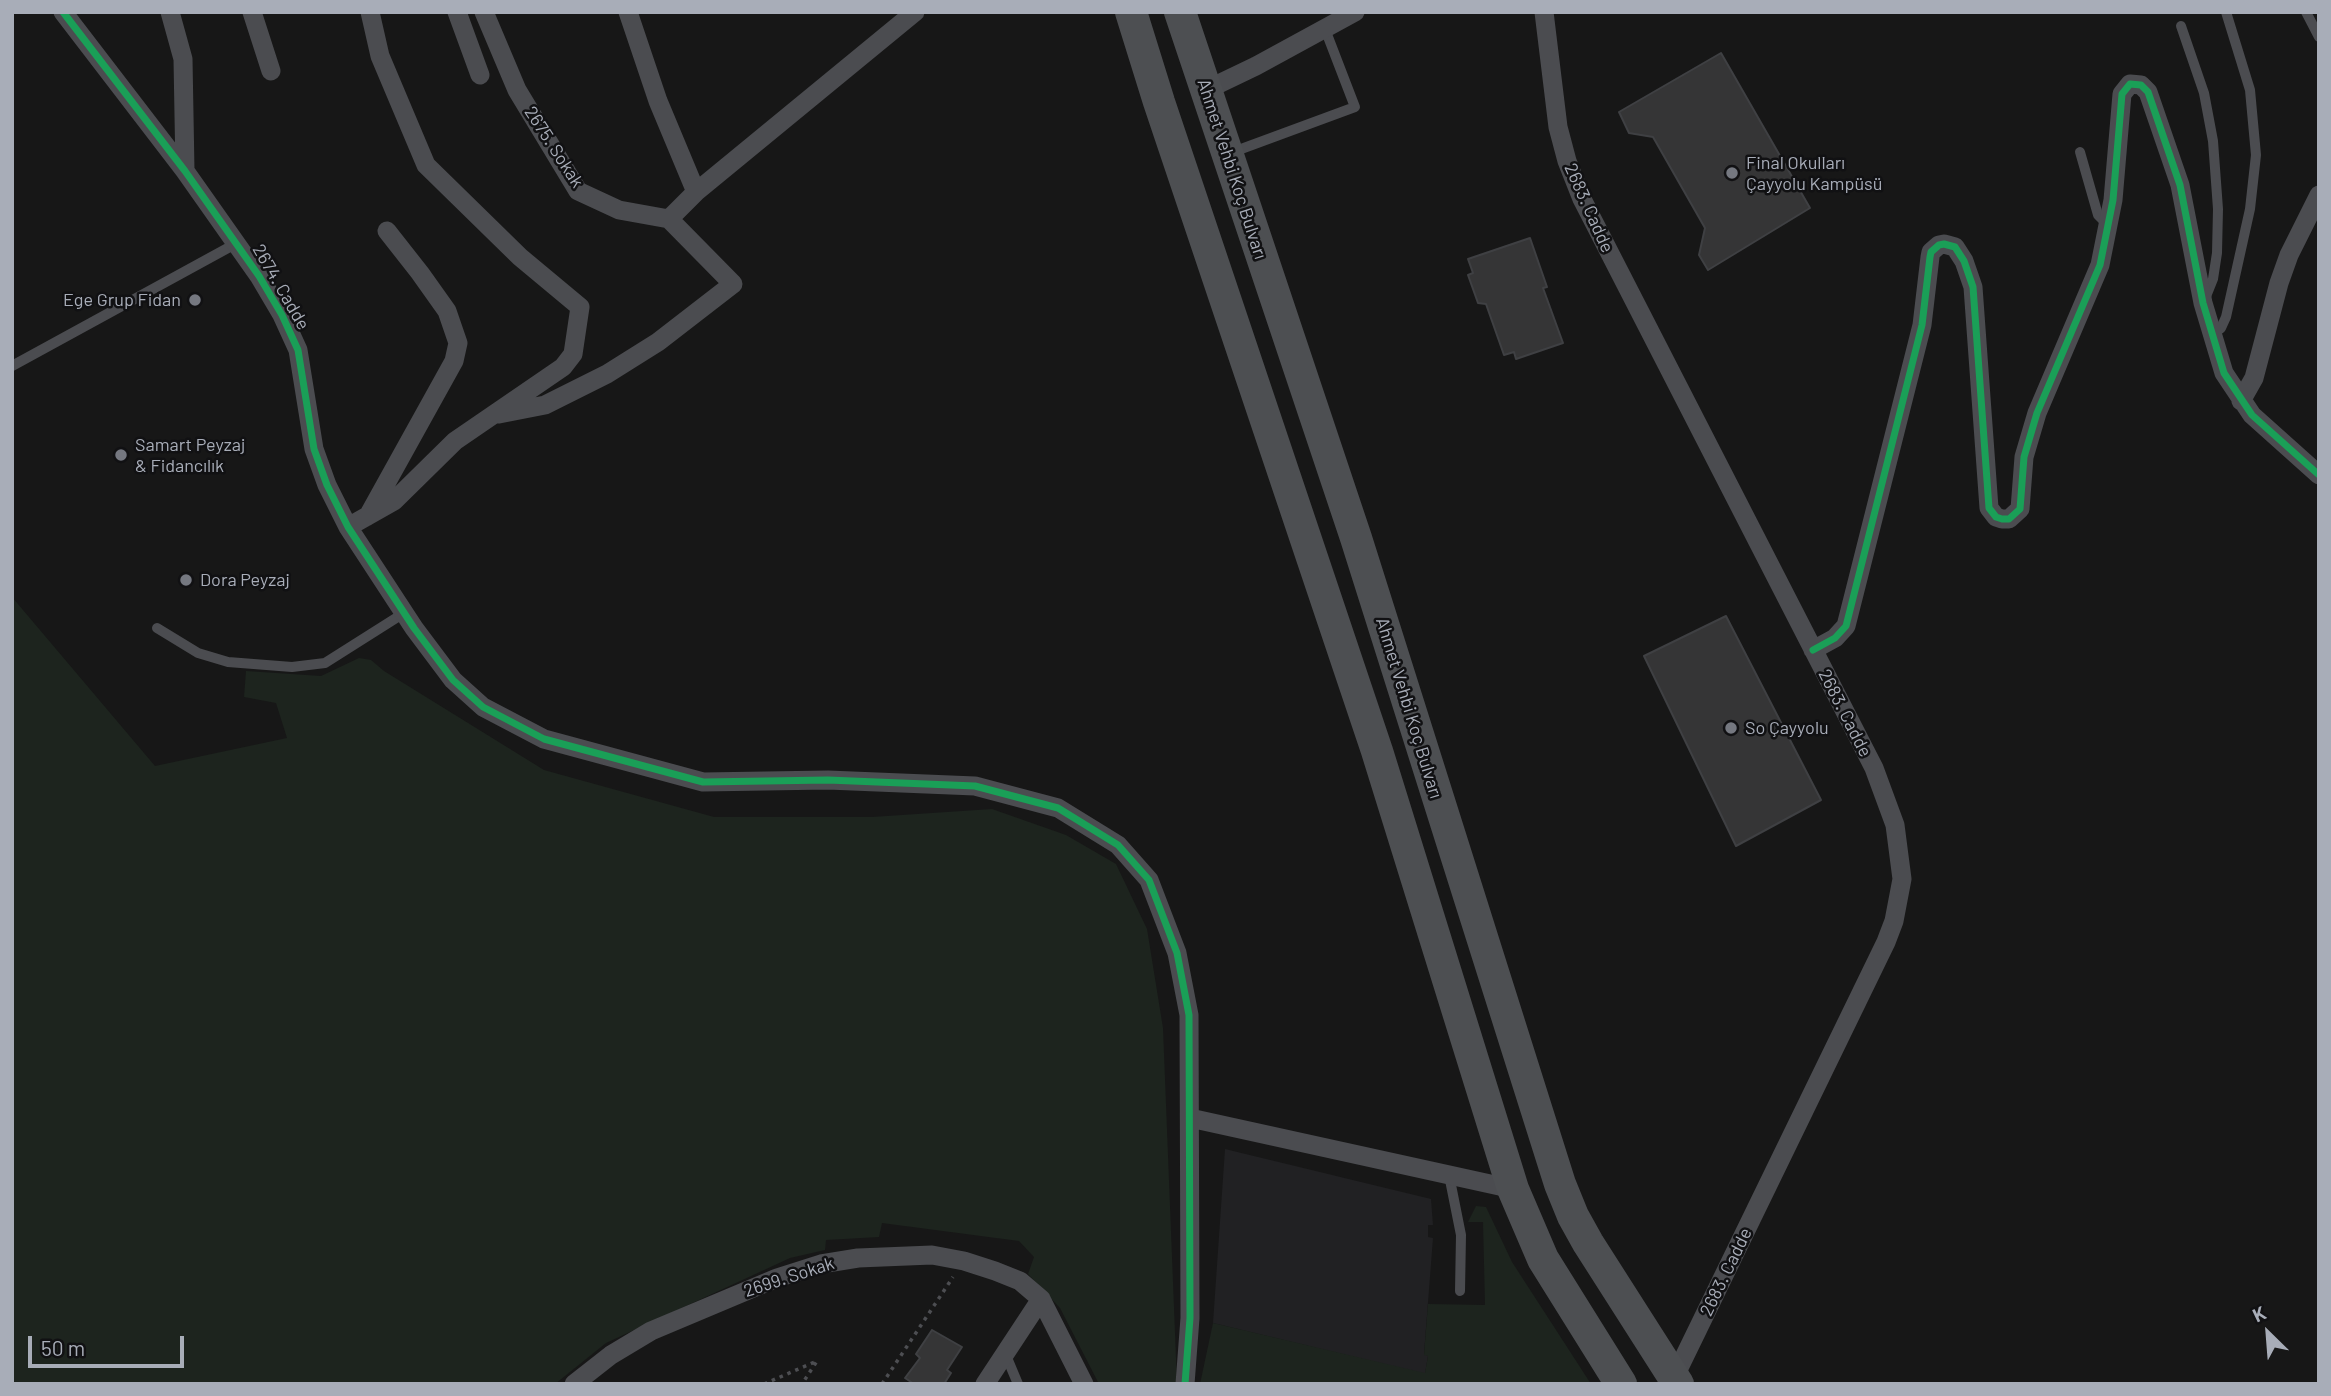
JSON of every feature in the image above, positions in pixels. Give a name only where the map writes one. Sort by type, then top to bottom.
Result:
[{"type":"main road","points":[[1131,12],[1377,751],[1513,1189],[1543,1259],[1621,1384]]},
{"type":"main road","name":"Ahmet Vehbi Koç Bulvarı","points":[[1180,12],[1356,538],[1560,1184],[1588,1243],[1676,1381]]},
{"type":"street","name":"2674. Cadde","points":[[63,12],[237,242],[276,305],[298,350],[314,449],[327,485],[348,527],[453,680],[483,707],[544,739],[703,782],[828,780],[975,786],[1058,808],[1118,845],[1150,880],[1177,953],[1189,1015],[1190,1318],[1185,1384]]},
{"type":"street","points":[[170,12],[183,59],[184,171]]},
{"type":"street","points":[[252,12],[271,71]]},
{"type":"street","points":[[348,527],[394,501],[440,453],[489,415],[563,367],[573,354],[580,307],[520,257],[426,165],[380,56],[370,12]]},
{"type":"street","points":[[457,12],[480,75]]},
{"type":"street","name":"2675. Sokak","points":[[484,12],[517,90],[579,191],[619,210],[669,219]]},
{"type":"street","points":[[628,12],[658,101],[696,192]]},
{"type":"street","points":[[489,415],[545,405],[607,374],[658,342],[733,284],[669,219],[696,192],[915,12]]},
{"type":"street","points":[[1206,90],[1355,12]]},
{"type":"street","name":"2683. Cadde","points":[[1544,12],[1558,127],[1567,162],[1582,199],[1886,796],[1895,825],[1902,879],[1899,900],[1886,942],[1676,1381]]},
{"type":"street","points":[[1813,650],[1835,638],[1846,626],[1922,325],[1931,252],[1944,244],[1955,247],[1971,279],[1988,502],[1996,517],[2009,519],[2020,509],[2024,457],[2037,413],[2100,265],[2113,200],[2122,94],[2130,85],[2141,85],[2148,92],[2180,184],[2203,303],[2224,373],[2241,401],[2264,428],[2319,475]]},
{"type":"street","points":[[2241,401],[2254,378],[2289,255],[2319,195]]},
{"type":"street","points":[[367,517],[454,361],[458,343],[447,311],[387,231]]},
{"type":"street","points":[[1190,1118],[1513,1189]]},
{"type":"street","name":"2699. Sokak","points":[[574,1384],[611,1355],[651,1331],[735,1294],[821,1264],[894,1255],[932,1255],[964,1261],[1020,1281],[1041,1299]]},
{"type":"street","points":[[985,1384],[1041,1299],[1084,1384]]},
{"type":"lane","points":[[2212,335],[2221,328],[2226,317],[2250,209],[2256,155],[2250,90],[2226,12]]},
{"type":"lane","points":[[2306,12],[2319,37]]},
{"type":"lane","points":[[2181,26],[2204,93],[2213,141],[2218,209],[2217,253],[2213,279],[2203,303]]},
{"type":"lane","points":[[1227,154],[1355,107],[1325,29]]},
{"type":"lane","points":[[2080,152],[2098,215],[2108,225]]},
{"type":"lane","points":[[12,366],[237,242]]},
{"type":"lane","points":[[157,628],[198,653],[228,662],[292,667],[325,663],[404,612]]},
{"type":"lane","points":[[1449,1175],[1461,1236],[1460,1291]]},
{"type":"lane","points":[[1005,1353],[1018,1384]]},
{"type":"path","points":[[883,1384],[964,1261]]},
{"type":"path","points":[[764,1384],[817,1361],[802,1384]]},
{"type":"shaded area","points":[[12,597],[155,766],[287,738],[276,703],[244,697],[246,671],[321,676],[359,658],[371,660],[384,671],[544,770],[714,817],[872,817],[992,809],[1066,835],[1116,864],[1147,929],[1163,1028],[1177,1384],[1099,1384],[1060,1308],[1028,1274],[1034,1257],[1019,1241],[882,1223],[879,1237],[826,1240],[825,1250],[790,1258],[606,1343],[555,1384],[12,1384]]},
{"type":"shaded area","points":[[1225,1149],[1431,1199],[1433,1225],[1428,1225],[1428,1237],[1433,1238],[1424,1354],[1428,1356],[1425,1374],[1213,1323]]},
{"type":"shaded area","points":[[1476,1206],[1486,1207],[1512,1262],[1591,1384],[1200,1384],[1213,1323],[1425,1373],[1428,1356],[1424,1355],[1428,1304],[1485,1305],[1483,1222],[1468,1222]]},
{"type":"building","name":"Final Okulları Çayyolu Kampüsü","points":[[1721,53],[1810,208],[1708,270],[1699,255],[1705,228],[1653,137],[1629,133],[1619,112]]},
{"type":"building","points":[[1530,238],[1547,287],[1543,288],[1563,343],[1516,359],[1514,352],[1504,355],[1486,304],[1478,303],[1468,275],[1473,273],[1468,259]]},
{"type":"building","name":"So Çayyolu","points":[[1726,616],[1821,800],[1736,846],[1644,656]]},
{"type":"building","points":[[932,1330],[962,1347],[947,1370],[951,1373],[944,1384],[914,1384],[905,1378],[920,1358],[916,1354]]},
{"type":"cycle path","points":[[63,12],[185,171],[259,276],[282,315],[298,350],[314,449],[327,485],[348,527],[414,628],[453,680],[483,707],[544,739],[703,782],[828,780],[975,786],[1058,808],[1118,845],[1149,880],[1177,953],[1189,1015],[1190,1318],[1185,1384]]},
{"type":"cycle path","points":[[1813,650],[1835,638],[1846,626],[1922,325],[1931,252],[1939,245],[1955,247],[1964,261],[1973,287],[1989,508],[1996,517],[2002,519],[2009,519],[2020,509],[2024,457],[2037,413],[2100,265],[2113,200],[2122,94],[2130,84],[2141,85],[2148,92],[2180,185],[2203,303],[2224,373],[2252,415],[2319,475]]},
{"type":"place","name":"Final Okulları Çayyolu Kampüsü","points":[[1732,173]]},
{"type":"place","name":"Ege Grup Fidan","points":[[195,300]]},
{"type":"place","name":"Samart Peyzaj & Fidancılık","points":[[121,455]]},
{"type":"place","name":"Dora Peyzaj","points":[[186,580]]},
{"type":"place","name":"So Çayyolu","points":[[1731,728]]}]
